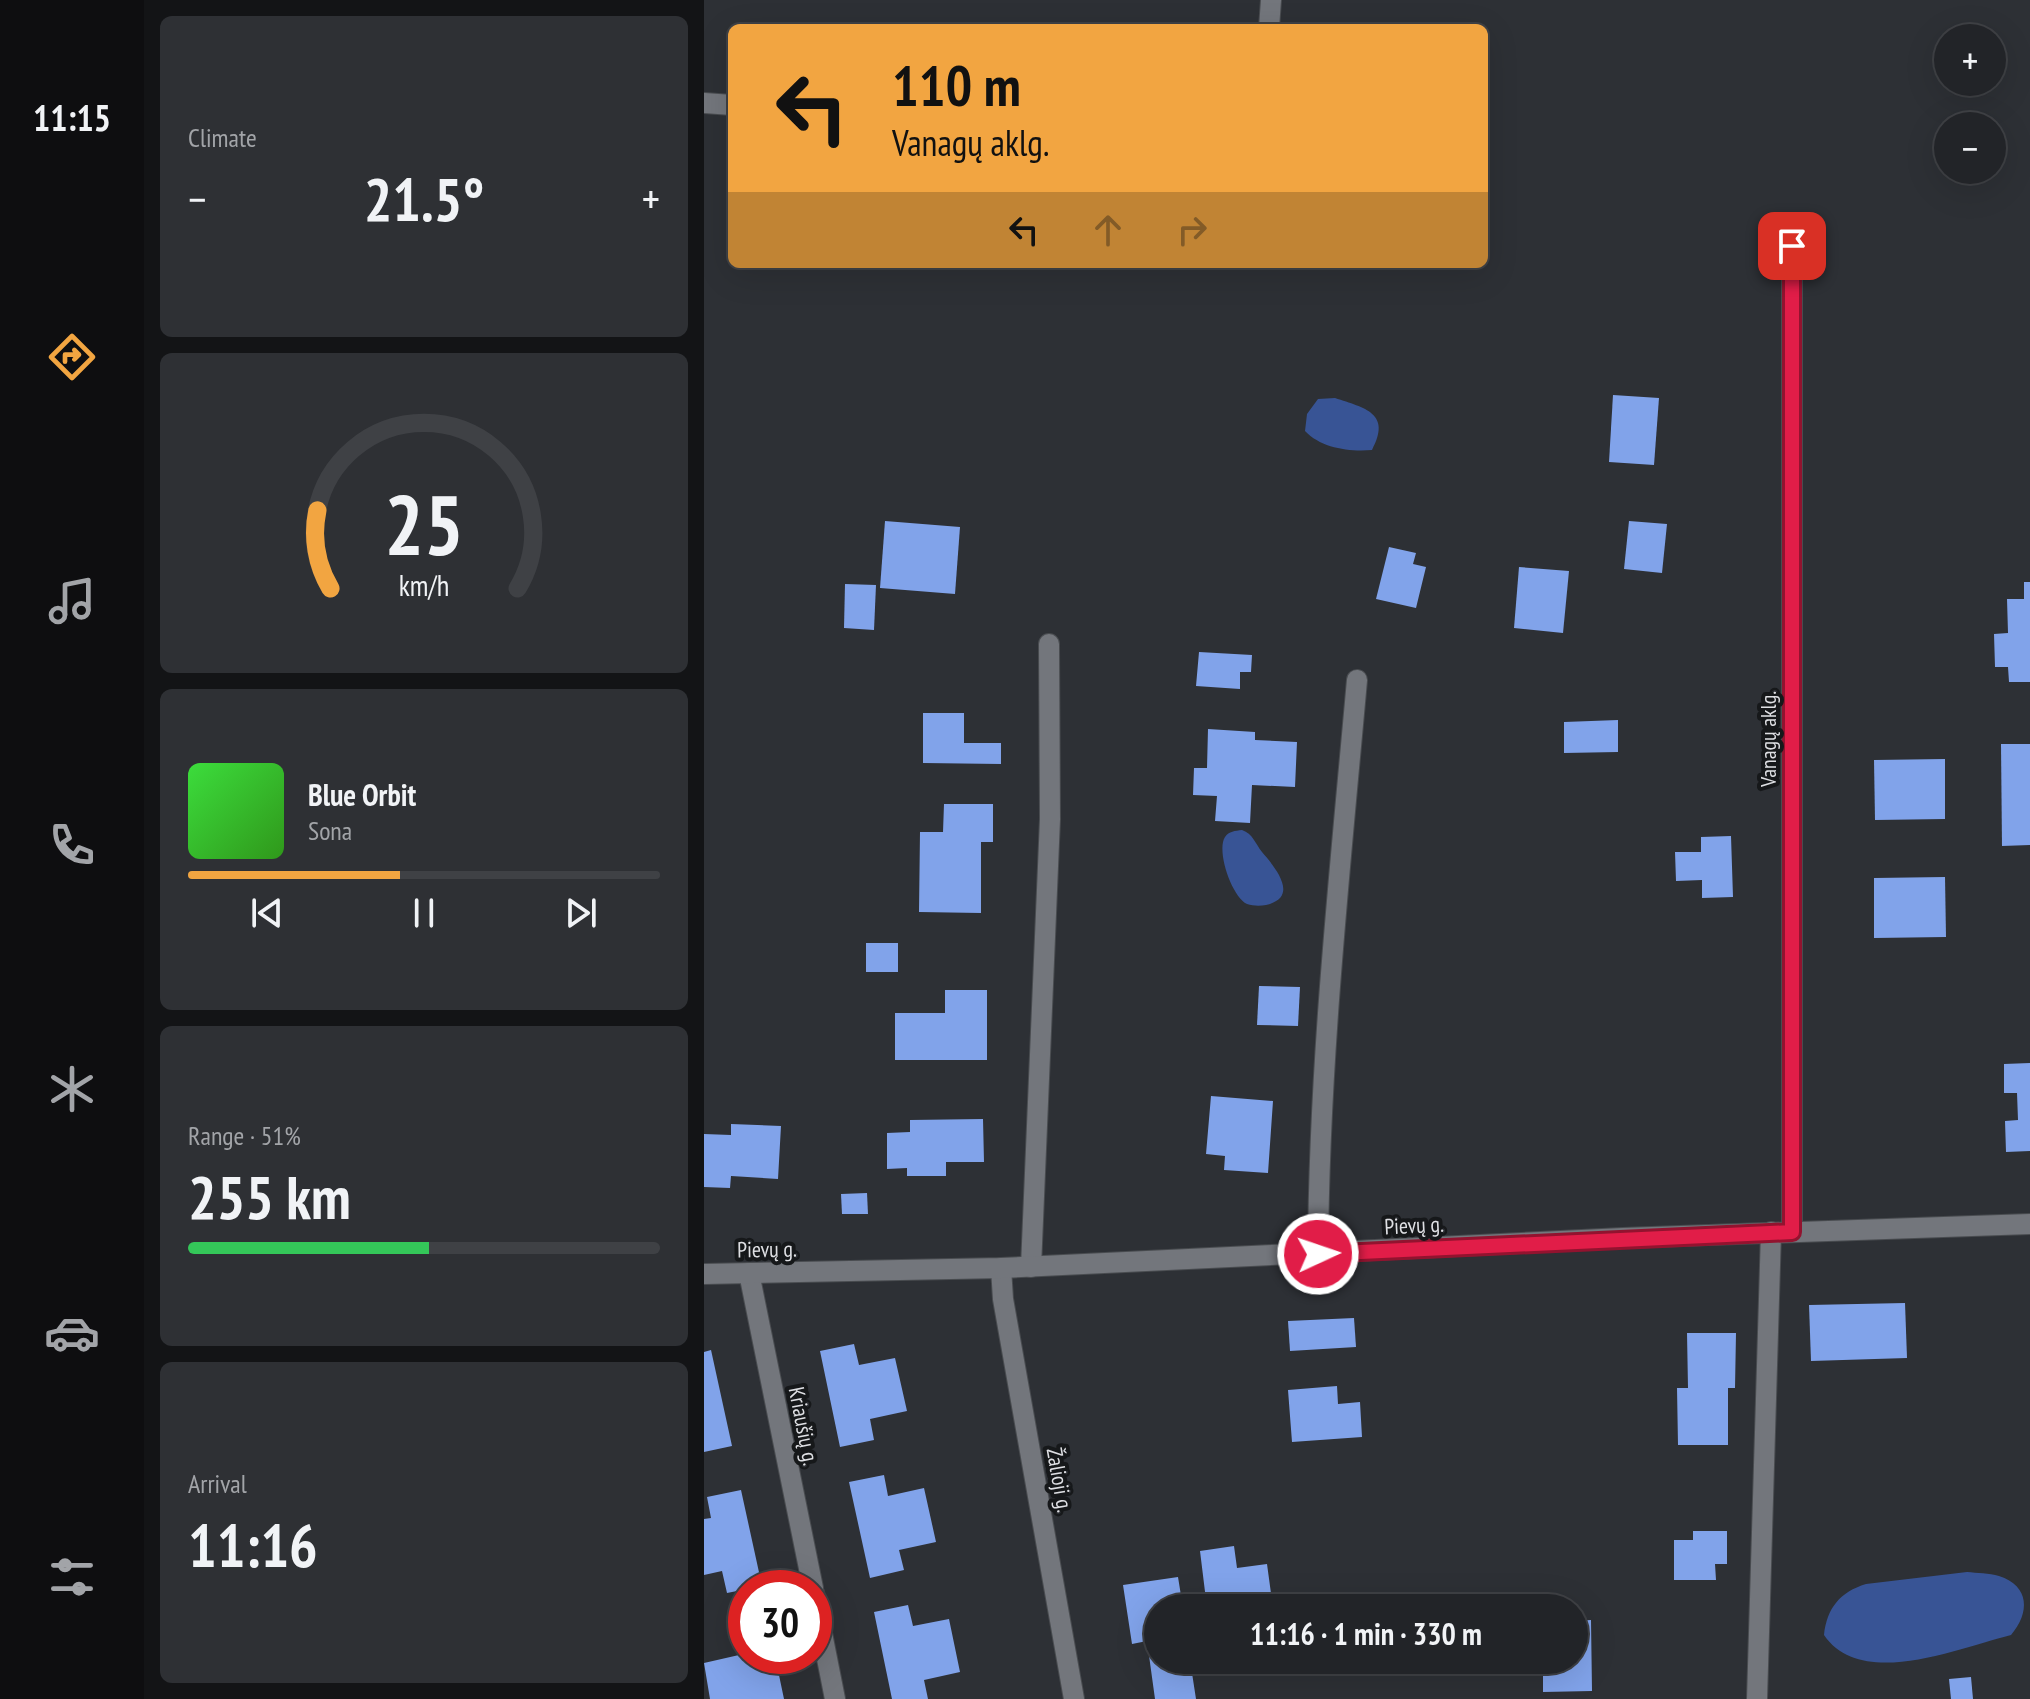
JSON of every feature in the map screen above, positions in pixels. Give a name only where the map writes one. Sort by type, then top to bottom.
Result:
[{"type":"street","points":[[1269,24],[1271,0]]},
{"type":"street","points":[[704,103],[728,105]]},
{"type":"street","name":"Vanagų aklg.","points":[[1792,246],[1792,1232]]},
{"type":"street","points":[[1031,1267],[1050,819],[1049,644]]},
{"type":"street","points":[[1318,1254],[1318,1150],[1325,1035],[1357,680]]},
{"type":"street","name":"Pievų g.","points":[[704,1274],[1031,1267],[1771,1232],[2030,1224]]},
{"type":"street","points":[[1757,1699],[1771,1232]]},
{"type":"street","name":"Žalioji g.","points":[[1001,1268],[1003,1299],[1074,1699]]},
{"type":"street","name":"Kriaušių g.","points":[[749,1273],[810,1570]]},
{"type":"street","name":"Kriaušių g.","points":[[830,1674],[835,1699]]},
{"type":"water","points":[[1335,398],[1365,409],[1377,420],[1379,428],[1372,450],[1336,448],[1305,431],[1307,414],[1318,399]]},
{"type":"water","points":[[1242,830],[1254,839],[1282,881],[1282,895],[1276,901],[1264,905],[1247,904],[1231,883],[1224,863],[1223,844],[1228,834]]},
{"type":"water","points":[[1967,1572],[1999,1576],[2017,1586],[2024,1609],[2011,1635],[1939,1655],[1886,1663],[1862,1660],[1841,1651],[1824,1635],[1836,1602],[1857,1587]]},
{"type":"building","points":[[1613,395],[1659,398],[1654,465],[1609,462]]},
{"type":"building","points":[[885,521],[960,527],[955,594],[880,588]]},
{"type":"building","points":[[1629,521],[1667,524],[1662,573],[1624,569]]},
{"type":"building","points":[[1389,547],[1416,553],[1413,564],[1426,567],[1416,608],[1376,599]]},
{"type":"building","points":[[1519,567],[1569,571],[1563,633],[1514,628]]},
{"type":"building","points":[[2024,582],[2030,582],[2030,682],[2009,682],[2008,667],[1995,667],[1994,634],[2008,633],[2007,599],[2024,599]]},
{"type":"building","points":[[845,584],[876,585],[874,630],[844,628]]},
{"type":"building","points":[[1199,652],[1252,655],[1251,672],[1240,672],[1240,689],[1196,686]]},
{"type":"building","points":[[923,713],[964,713],[964,743],[1001,743],[1001,764],[923,763]]},
{"type":"building","points":[[1618,720],[1618,752],[1564,753],[1564,722]]},
{"type":"building","points":[[1208,729],[1255,732],[1255,740],[1297,742],[1295,787],[1252,785],[1250,823],[1215,821],[1217,796],[1193,795],[1194,768],[1207,768]]},
{"type":"building","points":[[2001,744],[2030,744],[2030,845],[2002,846]]},
{"type":"building","points":[[1945,759],[1945,819],[1875,820],[1874,760]]},
{"type":"building","points":[[944,804],[993,804],[993,842],[981,842],[981,913],[919,912],[920,832],[943,832]]},
{"type":"building","points":[[1731,836],[1733,897],[1702,898],[1702,880],[1676,881],[1675,852],[1701,852],[1701,837]]},
{"type":"building","points":[[1945,877],[1946,937],[1874,938],[1874,878]]},
{"type":"building","points":[[866,943],[898,943],[898,972],[866,972]]},
{"type":"building","points":[[1259,986],[1300,987],[1298,1026],[1257,1025]]},
{"type":"building","points":[[945,990],[987,990],[987,1060],[895,1060],[895,1013],[945,1013]]},
{"type":"building","points":[[2030,1063],[2030,1151],[2006,1152],[2005,1121],[2018,1120],[2017,1093],[2004,1093],[2004,1064]]},
{"type":"building","points":[[1211,1096],[1273,1101],[1268,1173],[1224,1170],[1225,1156],[1206,1154]]},
{"type":"building","points":[[983,1119],[984,1162],[946,1162],[946,1176],[907,1176],[907,1168],[887,1169],[887,1133],[910,1132],[910,1120]]},
{"type":"building","points":[[731,1124],[781,1126],[778,1179],[731,1176],[730,1188],[704,1187],[704,1134],[731,1135]]},
{"type":"building","points":[[867,1193],[868,1214],[842,1214],[841,1194]]},
{"type":"building","points":[[1905,1303],[1907,1358],[1811,1361],[1809,1305]]},
{"type":"building","points":[[1354,1318],[1356,1347],[1290,1351],[1288,1321]]},
{"type":"building","points":[[1687,1333],[1736,1333],[1735,1388],[1728,1388],[1728,1445],[1678,1445],[1677,1388],[1688,1388]]},
{"type":"building","points":[[854,1344],[859,1365],[895,1358],[907,1411],[870,1419],[874,1440],[840,1447],[820,1351]]},
{"type":"building","points":[[711,1350],[732,1446],[704,1452],[704,1352]]},
{"type":"building","points":[[1337,1386],[1338,1404],[1360,1402],[1362,1437],[1292,1442],[1288,1390]]},
{"type":"building","points":[[884,1475],[888,1496],[924,1488],[936,1542],[899,1550],[904,1570],[870,1578],[849,1482]]},
{"type":"building","points":[[741,1490],[758,1570],[728,1570],[728,1593],[722,1571],[704,1575],[704,1519],[711,1518],[707,1497]]},
{"type":"building","points":[[1693,1531],[1727,1531],[1727,1564],[1715,1564],[1716,1580],[1674,1580],[1674,1540],[1693,1540]]},
{"type":"building","points":[[1234,1546],[1237,1568],[1267,1564],[1271,1594],[1205,1594],[1200,1551]]},
{"type":"building","points":[[1178,1577],[1181,1594],[1144,1594],[1144,1642],[1132,1644],[1123,1585]]},
{"type":"building","points":[[908,1605],[913,1626],[949,1619],[960,1672],[924,1680],[928,1699],[892,1699],[874,1612]]},
{"type":"building","points":[[1588,1620],[1591,1620],[1592,1691],[1543,1692],[1543,1674],[1588,1674]]},
{"type":"building","points":[[728,1658],[728,1674],[779,1674],[784,1699],[710,1699],[704,1663]]},
{"type":"building","points":[[1152,1674],[1192,1674],[1196,1699],[1155,1699]]},
{"type":"building","points":[[1971,1677],[1973,1699],[1951,1699],[1949,1679]]},
{"type":"route","points":[[1318,1254],[1792,1232],[1792,246]]}]
